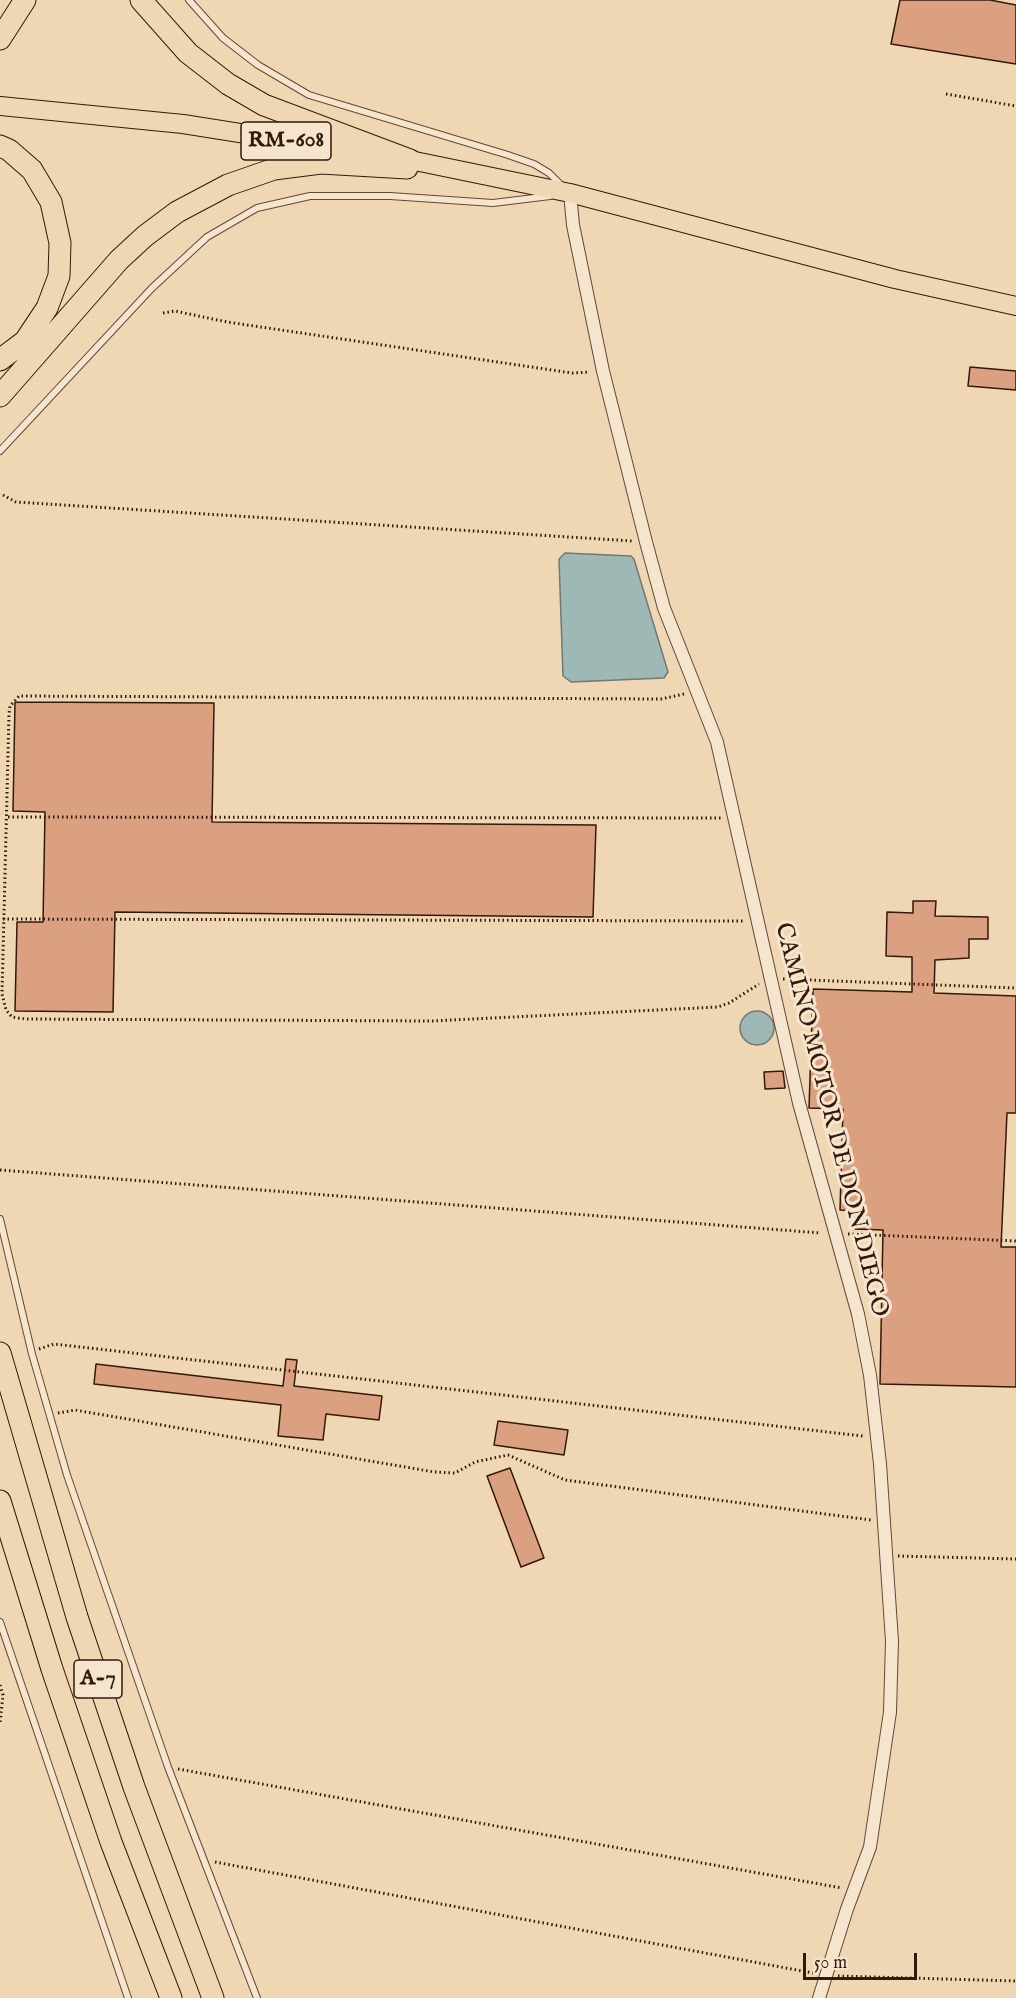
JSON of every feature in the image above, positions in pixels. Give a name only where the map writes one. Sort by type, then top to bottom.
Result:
[{"type":"highway","points":[[0,39],[25,0]]},
{"type":"highway","points":[[141,0],[188,53],[237,90],[264,105],[409,164]]},
{"type":"highway","points":[[0,146],[9,150],[32,170],[51,202],[60,243],[58,276],[46,308],[25,341],[0,360]]},
{"type":"highway","points":[[0,396],[119,260],[145,236],[177,212],[228,185],[274,169],[321,163],[409,164]]},
{"type":"highway","name":"A-7","points":[[0,1353],[81,1628],[134,1787],[213,1998]]},
{"type":"highway","name":"A-7","points":[[0,1501],[52,1670],[111,1842],[171,1998]]},
{"type":"main road","name":"RM-608","points":[[0,105],[183,124],[409,164]]},
{"type":"main road","points":[[0,118],[181,135],[409,164],[570,193],[895,279],[1016,306]]},
{"type":"street","name":"CAMINO MOTOR DE DON DIEGO","points":[[570,193],[573,225],[603,371],[646,542],[664,608],[717,742],[799,1103],[858,1314],[870,1375],[884,1522],[892,1641],[890,1712],[870,1847],[819,1998]]},
{"type":"lane","points":[[189,0],[223,38],[287,84],[309,95],[347,108],[444,134],[534,164],[549,173],[570,193]]},
{"type":"lane","points":[[0,451],[152,288],[207,237],[257,208],[310,196],[390,196],[493,203],[570,193]]},
{"type":"lane","points":[[0,1219],[32,1351],[67,1475],[168,1767],[257,1998]]},
{"type":"lane","points":[[0,1622],[128,1998]]},
{"type":"path","points":[[946,94],[1016,106]]},
{"type":"path","points":[[163,313],[175,311],[226,322],[572,373],[603,371]]},
{"type":"path","points":[[3,495],[15,502],[646,542]]},
{"type":"path","points":[[697,689],[678,697],[661,699],[20,696],[10,706],[2,994],[6,1010],[12,1017],[25,1019],[431,1021],[718,1007],[770,979],[1016,988]]},
{"type":"path","points":[[8,817],[735,818]]},
{"type":"path","points":[[3,919],[758,921]]},
{"type":"path","points":[[0,1170],[835,1234],[1016,1241]]},
{"type":"path","points":[[32,1351],[54,1344],[877,1438]]},
{"type":"path","points":[[50,1414],[75,1410],[434,1472],[455,1473],[475,1462],[508,1455],[565,1479],[884,1522]]},
{"type":"path","points":[[886,1556],[1016,1559]]},
{"type":"path","points":[[0,1685],[3,1695],[0,1723]]},
{"type":"path","points":[[168,1767],[854,1890]]},
{"type":"path","points":[[203,1861],[231,1863],[825,1976],[1016,1981]]},
{"type":"water","points":[[565,553],[631,556],[634,559],[668,672],[664,678],[571,682],[563,676],[559,559]]},
{"type":"water","points":[[757,1011],[769,1016],[774,1028],[769,1040],[757,1045],[745,1040],[740,1028],[745,1016]]},
{"type":"building","points":[[900,0],[990,0],[1016,5],[1016,64],[891,44]]},
{"type":"building","points":[[970,367],[1016,371],[1016,390],[968,386]]},
{"type":"building","points":[[15,702],[214,703],[212,822],[596,825],[593,917],[115,912],[113,1012],[15,1011],[17,922],[43,922],[45,812],[13,811]]},
{"type":"building","points":[[913,901],[936,901],[935,916],[988,917],[988,939],[969,939],[969,958],[935,960],[934,993],[1016,996],[1016,1113],[1007,1113],[1001,1247],[1016,1247],[1016,1387],[880,1384],[883,1230],[855,1229],[854,1211],[840,1210],[843,1109],[809,1108],[813,989],[912,992],[912,957],[886,956],[887,912],[913,913]]},
{"type":"building","points":[[783,1071],[785,1088],[765,1089],[764,1072]]},
{"type":"building","points":[[286,1359],[297,1360],[294,1386],[382,1396],[379,1420],[326,1414],[323,1440],[278,1436],[281,1405],[94,1384],[96,1364],[283,1386]]},
{"type":"building","points":[[498,1421],[568,1430],[564,1455],[494,1445]]},
{"type":"building","points":[[510,1468],[544,1558],[521,1567],[487,1476]]}]
